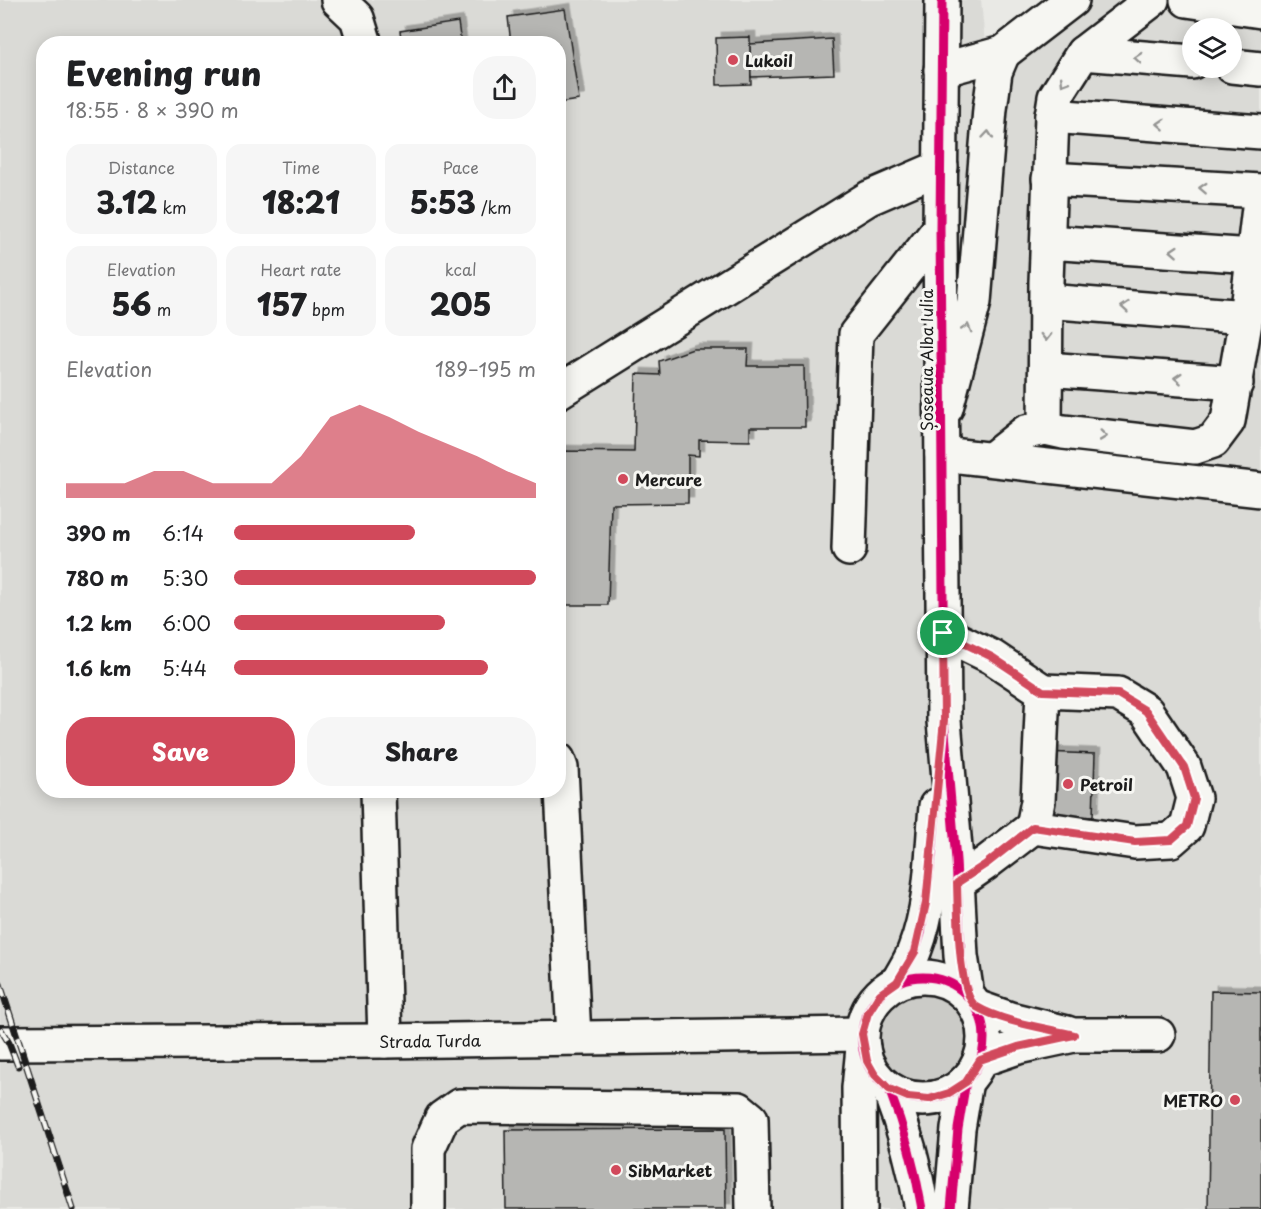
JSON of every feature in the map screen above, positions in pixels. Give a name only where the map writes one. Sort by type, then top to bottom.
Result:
[{"type":"street","points":[[338,0],[357,18],[363,36]]},
{"type":"street","name":"Șoseaua Alba Iulia","points":[[942,0],[940,228],[944,720],[961,956],[971,1001]]},
{"type":"street","points":[[941,70],[1003,53],[1072,0]]},
{"type":"street","points":[[1045,428],[1046,301],[1052,116],[1055,97],[1083,53],[1152,0]]},
{"type":"street","points":[[1187,0],[1261,10]]},
{"type":"street","points":[[1003,53],[995,72],[990,109],[974,302],[942,440],[992,459],[1261,490]]},
{"type":"street","points":[[1083,53],[1182,62]]},
{"type":"street","points":[[1242,67],[1261,69]]},
{"type":"street","points":[[1052,116],[1261,132]]},
{"type":"street","points":[[566,387],[869,198],[941,167]]},
{"type":"street","points":[[992,459],[1026,432],[1045,428],[1195,447],[1213,441],[1228,421],[1246,317],[1261,191],[1050,179]]},
{"type":"street","points":[[849,549],[856,333],[940,228]]},
{"type":"street","points":[[1048,242],[1253,256]]},
{"type":"street","points":[[1046,301],[1246,317]]},
{"type":"street","points":[[1046,369],[1236,382]]},
{"type":"street","points":[[943,633],[992,657],[1043,691],[1118,694],[1146,711],[1184,767],[1194,798],[1187,826],[1171,840],[1135,842],[1033,827]]},
{"type":"street","points":[[957,883],[986,864],[1033,827],[1038,801],[1043,691]]},
{"type":"street","name":"Șoseaua Alba Iulia","points":[[897,982],[915,952],[926,903],[944,720]]},
{"type":"street","points":[[378,798],[385,1041]]},
{"type":"street","points":[[562,798],[574,1038]]},
{"type":"street","points":[[860,1209],[859,1088],[864,1023],[880,994],[897,982],[916,977],[934,977],[952,984],[971,1001],[1010,1019],[1074,1035]]},
{"type":"street","points":[[951,1209],[958,1129],[973,1071],[984,1047],[981,1019],[971,1001]]},
{"type":"street","points":[[863,1041],[867,1061],[875,1075],[887,1087],[908,1097],[929,1099],[949,1093],[973,1071],[1018,1047],[1074,1035],[1158,1035]]},
{"type":"street","name":"Strada Turda","points":[[0,1043],[574,1038],[863,1041]]},
{"type":"street","points":[[859,1114],[872,1091],[887,1087]]},
{"type":"street","points":[[887,1087],[908,1143],[916,1172],[922,1209]]},
{"type":"street","points":[[428,1209],[428,1149],[442,1118],[459,1106],[739,1109],[751,1119],[753,1209]]},
{"type":"shaded area","points":[[0,0],[981,0],[985,44],[1049,0],[1261,0],[1261,1209],[0,1209]]},
{"type":"shaded area","points":[[924,989],[942,993],[958,1003],[968,1019],[972,1037],[968,1055],[958,1071],[942,1081],[924,1085],[906,1081],[890,1071],[880,1055],[876,1037],[880,1019],[890,1003],[906,993]]},
{"type":"building","points":[[565,9],[579,100],[566,102],[566,36],[510,36],[508,17]]},
{"type":"building","points":[[458,22],[460,36],[401,36],[400,31]]},
{"type":"building","name":"Lukoil","points":[[750,37],[751,84],[717,85],[716,38]]},
{"type":"building","points":[[832,39],[834,74],[751,77],[750,44]]},
{"type":"building","name":"Mercure","points":[[693,349],[748,349],[747,366],[804,366],[805,427],[750,427],[750,441],[699,440],[699,456],[688,455],[688,503],[611,504],[608,605],[566,605],[566,451],[634,452],[636,374],[660,375],[659,361]]},
{"type":"building","name":"Petroil","points":[[1043,752],[1095,754],[1093,817],[1041,815]]},
{"type":"building","name":"METRO","points":[[1211,991],[1261,992],[1261,1209],[1208,1209]]},
{"type":"building","name":"SibMarket","points":[[725,1129],[726,1209],[506,1209],[505,1130]]},
{"type":"railway","points":[[0,984],[73,1209]]},
{"type":"railway","points":[[0,1028],[18,1066]]},
{"type":"cycle path","points":[[942,0],[940,228],[944,721],[956,860],[961,956],[967,995]]},
{"type":"cycle path","points":[[898,982],[915,952],[921,933],[932,855],[940,759]]},
{"type":"cycle path","points":[[923,977],[946,982],[957,987],[966,995],[974,1004],[979,1015],[984,1038],[979,1061],[974,1072],[966,1081],[957,1089],[946,1094],[923,1099],[900,1094],[889,1089],[880,1081],[872,1072],[867,1061],[862,1038],[867,1015],[872,1004],[880,995],[889,987],[900,982],[923,977]]},
{"type":"cycle path","points":[[951,1209],[958,1129],[966,1081]]},
{"type":"cycle path","points":[[889,1089],[900,1118],[922,1209]]},
{"type":"place","name":"Lukoil","points":[[733,60]]},
{"type":"place","name":"Mercure","points":[[623,479]]},
{"type":"place","name":"Petroil","points":[[1068,784]]},
{"type":"place","name":"METRO","points":[[1235,1100]]},
{"type":"place","name":"SibMarket","points":[[616,1170]]},
{"type":"route","points":[[943,633],[992,657],[1043,691],[1118,694],[1146,711],[1184,767],[1194,798],[1187,826],[1171,840],[1135,842],[1033,827],[986,864],[957,883],[961,956],[967,995],[976,1006],[1010,1019],[1074,1035],[1018,1047],[980,1060],[966,1082],[949,1093],[929,1099],[908,1097],[889,1089],[875,1075],[867,1061],[862,1034],[873,1003],[880,994],[897,982],[915,952],[921,933],[932,855],[944,720],[943,633]]}]
